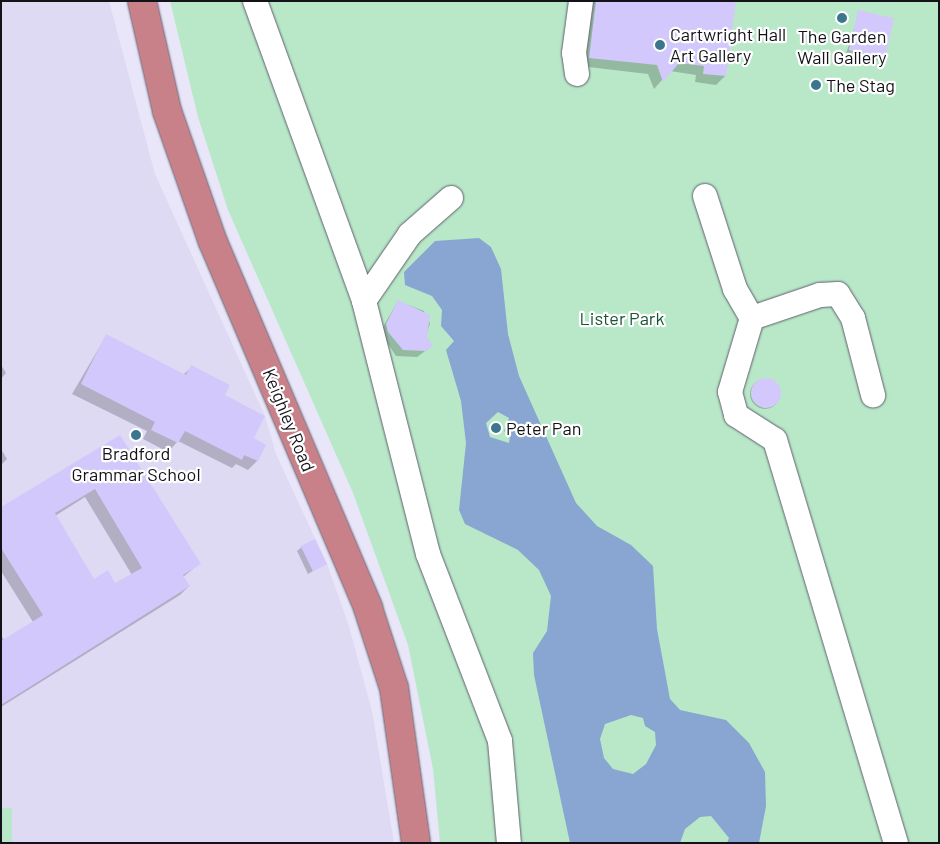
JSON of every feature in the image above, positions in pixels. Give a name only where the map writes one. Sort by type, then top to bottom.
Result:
[{"type":"highway","name":"Keighley Road","points":[[142,1],[167,111],[213,242],[368,608],[394,688],[416,843]]},
{"type":"street","points":[[255,1],[364,301],[428,554],[500,741],[509,843]]},
{"type":"street","points":[[577,74],[574,53],[581,1]]},
{"type":"street","points":[[705,196],[735,289],[752,318],[730,392],[736,415],[775,440],[896,843]]},
{"type":"street","points":[[364,301],[410,234],[451,198]]},
{"type":"street","points":[[752,318],[820,295],[838,294],[853,318],[873,395]]},
{"type":"shaded area","name":"Bradford Grammar School","points":[[1,1],[109,1],[155,174],[265,416],[276,454],[327,564],[348,623],[372,711],[394,843],[1,843]]},
{"type":"green space","name":"Lister Park","points":[[170,1],[939,1],[939,843],[440,843],[433,769],[408,645],[353,493],[228,210],[198,117]]},
{"type":"green space","points":[[1,808],[12,808],[12,843],[1,843]]},
{"type":"water","points":[[479,238],[491,247],[501,269],[508,334],[519,376],[576,503],[597,526],[631,545],[653,566],[657,629],[670,699],[680,710],[726,720],[749,743],[765,772],[766,806],[759,843],[727,843],[729,838],[711,816],[700,817],[685,829],[680,843],[570,843],[534,675],[533,653],[547,631],[551,596],[539,570],[518,550],[465,524],[459,510],[466,443],[461,401],[446,350],[454,341],[441,326],[442,310],[432,296],[405,285],[404,272],[435,241]],"holes":[[[498,412],[509,418],[504,431],[510,436],[509,443],[490,437],[486,423]],[[631,715],[643,718],[645,726],[655,732],[656,745],[646,764],[633,774],[613,769],[604,758],[600,739],[605,724]]]},
{"type":"building","name":"Cartwright Hall Art Gallery","points":[[596,1],[736,1],[726,76],[703,74],[704,66],[679,63],[663,82],[657,65],[589,58]]},
{"type":"building","points":[[858,10],[894,18],[885,58],[849,50]]},
{"type":"building","points":[[398,300],[430,315],[427,337],[433,346],[425,351],[403,350],[388,332],[386,324]]},
{"type":"building","points":[[106,334],[186,375],[191,365],[230,385],[225,395],[265,416],[254,438],[266,445],[258,461],[244,455],[242,460],[185,431],[178,443],[151,430],[155,422],[81,384]]},
{"type":"building","points":[[766,378],[777,382],[781,393],[777,404],[766,408],[755,404],[751,393],[755,382]]},
{"type":"building","points":[[120,435],[201,564],[183,575],[190,586],[1,705],[1,641],[43,615],[1,548],[1,507]],"holes":[[[95,489],[142,568],[115,583],[108,570],[94,579],[55,513]]]},
{"type":"building","points":[[315,539],[327,564],[313,571],[301,546]]},
{"type":"place","name":"The Garden Wall Gallery","points":[[842,18]]},
{"type":"place","name":"Cartwright Hall Art Gallery","points":[[660,45]]},
{"type":"place","name":"The Stag","points":[[816,85]]},
{"type":"place","name":"Peter Pan","points":[[496,428]]},
{"type":"place","name":"Bradford Grammar School","points":[[136,435]]}]
